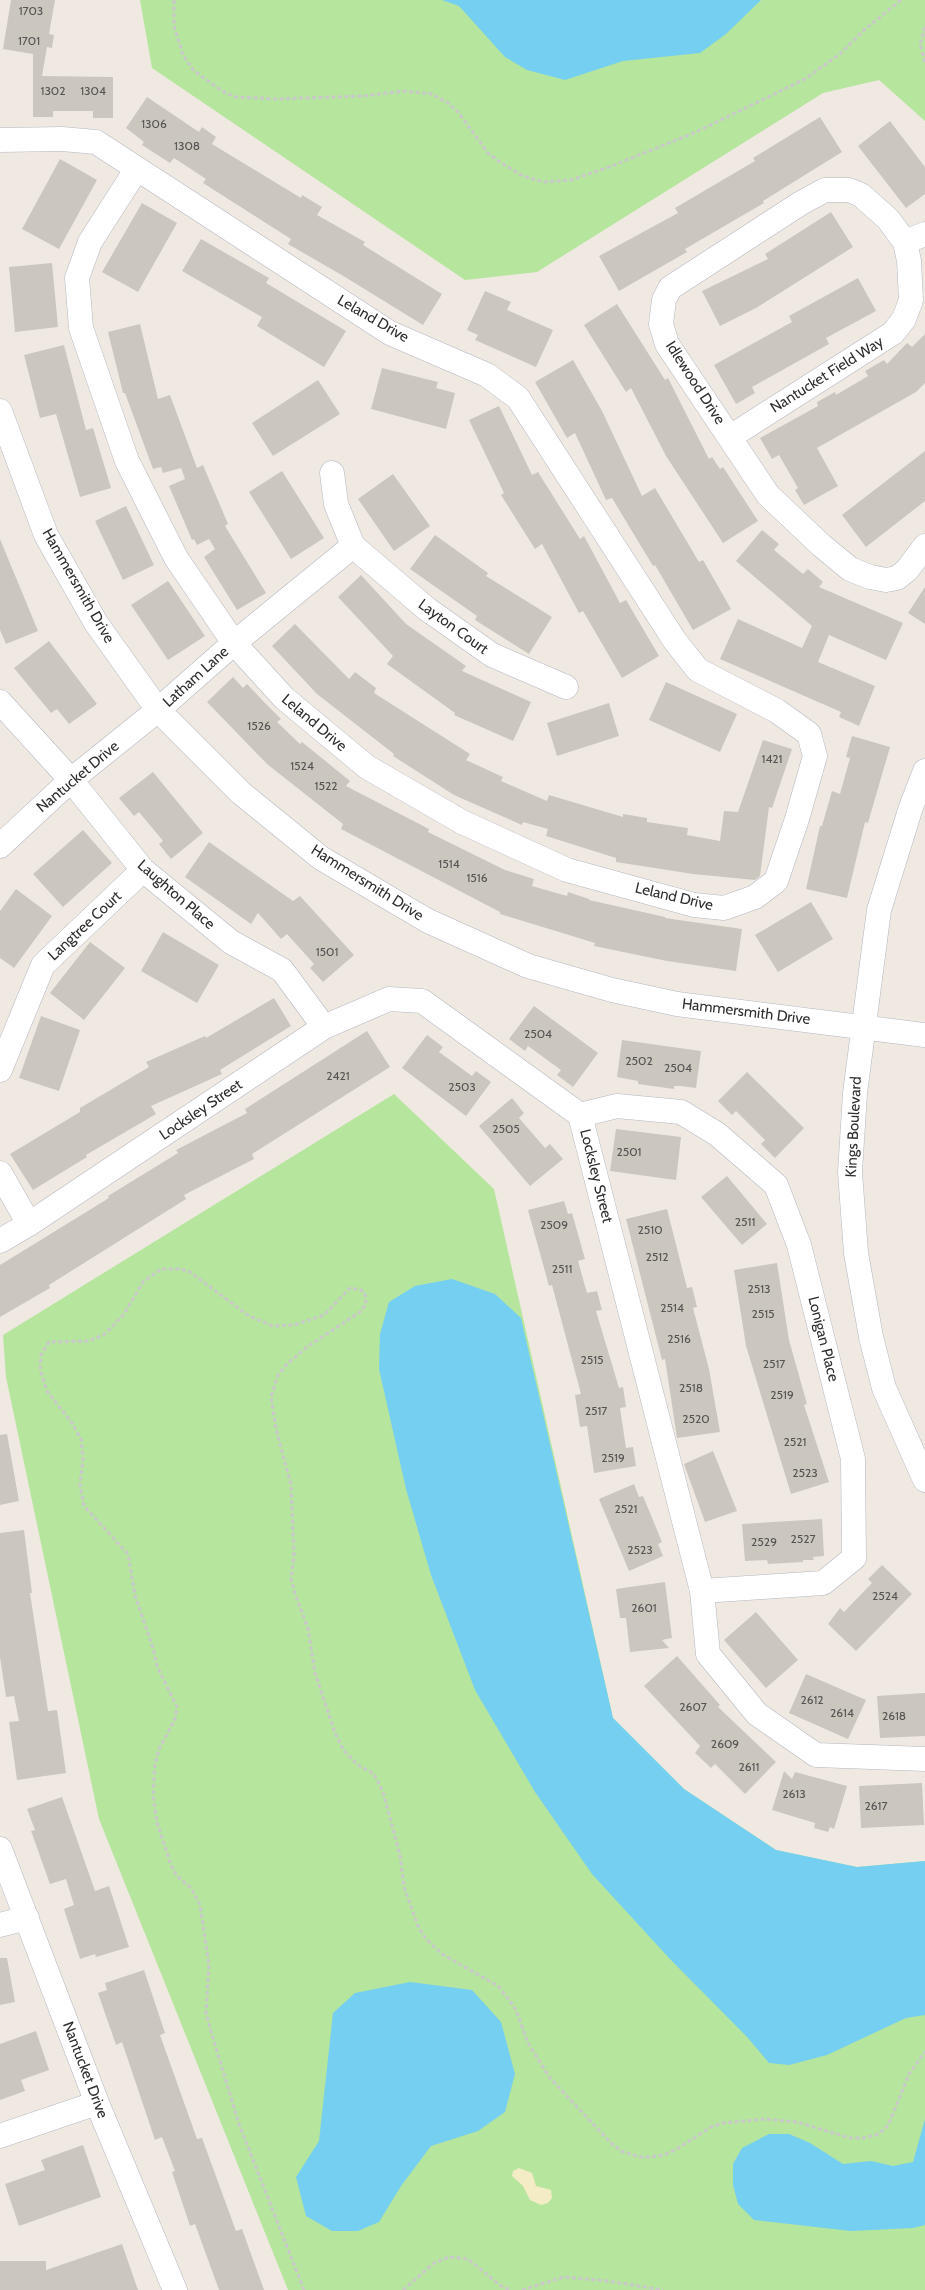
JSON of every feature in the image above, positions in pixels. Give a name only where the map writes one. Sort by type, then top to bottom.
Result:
[{"type":"street","name":"Leland Drive","points":[[0,140],[62,139],[96,142],[136,170],[390,333],[487,374],[518,398],[675,642],[698,670],[777,711],[809,734],[815,756],[797,819],[776,881],[755,897],[724,908],[694,905],[567,870],[462,822],[367,767],[284,698],[234,643],[176,558],[126,460],[81,328],[76,278],[90,242],[136,170]]},
{"type":"street","name":"Idlewood Drive","points":[[915,238],[888,219],[860,195],[849,190],[826,190],[801,203],[670,288],[661,313],[661,324],[667,344],[768,495],[821,545],[850,569],[870,577],[886,580],[897,578],[907,570],[925,546]]},
{"type":"street","name":"Nantucket Field Way","points":[[730,436],[893,333],[904,319],[911,300],[909,261],[915,238]]},
{"type":"street","name":"Hammersmith Drive","points":[[0,411],[46,534],[96,623],[158,710],[241,793],[321,858],[428,921],[528,966],[612,990],[677,1004],[925,1035]]},
{"type":"street","name":"Layton Court","points":[[332,472],[336,504],[353,546],[427,609],[492,656],[566,687]]},
{"type":"street","points":[[234,643],[353,546]]},
{"type":"street","name":"Latham Lane","points":[[158,710],[234,643]]},
{"type":"street","name":"Laughton Place","points":[[0,702],[71,780],[143,870],[231,942],[282,970],[324,1028]]},
{"type":"street","name":"Nantucket Drive","points":[[0,846],[71,780],[158,710]]},
{"type":"street","name":"Kings Boulevard","points":[[925,771],[910,807],[880,910],[855,1093],[850,1172],[856,1253],[871,1337],[884,1388],[925,1480]]},
{"type":"street","name":"Langtree Court","points":[[0,1070],[43,965],[143,870]]},
{"type":"street","name":"Locksley Street","points":[[0,1242],[324,1028],[388,999],[422,1002],[580,1115],[702,1591],[708,1654],[757,1714],[816,1755],[925,1759]]},
{"type":"street","name":"Lonigan Place","points":[[580,1115],[617,1106],[681,1112],[717,1134],[776,1185],[799,1245],[853,1460],[854,1558],[822,1583],[702,1591]]},
{"type":"street","points":[[0,1173],[29,1224]]},
{"type":"street","name":"Nantucket Drive","points":[[0,1849],[97,2103],[175,2290]]},
{"type":"street","points":[[0,1925],[27,1918]]},
{"type":"street","points":[[0,2136],[97,2103]]},
{"type":"path","points":[[174,0],[174,26],[183,55],[194,71],[224,92],[236,97],[278,99],[363,96],[405,91],[432,94],[448,103],[458,112],[488,153],[523,176],[544,182],[571,180],[609,167],[694,133],[805,79],[841,53],[864,30],[901,0]]},
{"type":"path","points":[[925,26],[920,44],[925,63]]},
{"type":"path","points":[[304,2290],[239,2124],[210,2028],[206,2013],[209,1965],[200,1906],[191,1888],[178,1876],[171,1865],[157,1823],[153,1795],[155,1764],[159,1749],[175,1719],[177,1707],[157,1666],[136,1595],[128,1554],[84,1506],[80,1486],[83,1458],[81,1439],[72,1423],[47,1391],[40,1369],[41,1355],[49,1342],[90,1341],[105,1334],[124,1314],[143,1282],[161,1269],[181,1269],[190,1272],[249,1316],[273,1326],[294,1325],[324,1315],[350,1288],[361,1290],[365,1293],[366,1304],[360,1312],[287,1364],[278,1375],[271,1397],[276,1429],[291,1485],[294,1546],[291,1578],[294,1594],[308,1628],[315,1673],[335,1733],[344,1751],[358,1765],[374,1774],[383,1792],[400,1856],[404,1887],[418,1926],[426,1939],[442,1954],[498,1986],[516,2010],[528,2043],[550,2078],[610,2142],[621,2151],[640,2157],[664,2155],[711,2127],[723,2123],[765,2119],[797,2122],[850,2138],[876,2135],[885,2129],[909,2074],[925,2052]]},
{"type":"path","points":[[403,2290],[434,2263],[449,2257],[468,2259],[501,2286],[512,2290]]},
{"type":"path","points":[[522,2290],[564,2278],[608,2281],[662,2290]]},
{"type":"green space","points":[[140,0],[925,0],[925,121],[879,80],[823,93],[537,272],[465,280],[152,68]]},
{"type":"green space","points":[[394,1094],[494,1189],[613,1718],[684,1789],[776,1850],[857,1867],[925,1861],[925,2290],[288,2290],[99,1819],[6,1377],[3,1335]]},
{"type":"sand","points":[[519,2168],[532,2173],[536,2186],[551,2190],[552,2198],[548,2203],[541,2205],[530,2200],[523,2186],[512,2176],[513,2171]]},
{"type":"water","points":[[442,0],[761,0],[726,34],[700,53],[623,61],[565,80],[527,70],[505,57],[459,6]]},
{"type":"water","points":[[452,1279],[495,1294],[521,1318],[613,1718],[684,1789],[776,1850],[857,1867],[925,1861],[925,2015],[906,2018],[827,2055],[789,2065],[769,2063],[748,2038],[669,1958],[592,1874],[535,1792],[475,1690],[431,1575],[406,1489],[379,1369],[380,1334],[389,1302],[415,1286]]},
{"type":"water","points":[[410,1982],[472,1990],[501,2022],[515,2074],[505,2112],[478,2131],[431,2146],[401,2186],[379,2222],[358,2231],[332,2231],[306,2216],[296,2177],[319,2141],[333,2013],[355,1993]]},
{"type":"water","points":[[925,2119],[925,2225],[913,2228],[851,2231],[754,2220],[738,2204],[733,2185],[733,2164],[742,2148],[769,2134],[789,2134],[810,2143],[843,2164],[871,2161],[893,2166],[913,2162]]},
{"type":"building","points":[[11,0],[55,0],[49,34],[54,35],[52,48],[47,47],[42,76],[113,77],[113,118],[93,118],[93,111],[53,111],[53,117],[33,117],[33,54],[3,49]]},
{"type":"building","points":[[147,97],[199,132],[202,127],[216,137],[212,144],[301,198],[302,195],[322,207],[317,215],[365,242],[363,245],[442,294],[423,325],[288,244],[291,239],[203,183],[206,179],[174,158],[170,163],[142,145],[144,142],[126,128]]},
{"type":"building","points":[[820,117],[842,152],[763,201],[764,203],[685,249],[687,252],[619,291],[599,256],[678,213],[675,208],[755,161],[753,158]]},
{"type":"building","points":[[890,121],[925,167],[925,194],[906,208],[858,146]]},
{"type":"building","points":[[60,159],[97,180],[59,249],[22,229]]},
{"type":"building","points":[[142,203],[177,223],[138,292],[102,272]]},
{"type":"building","points":[[831,212],[853,247],[756,308],[720,326],[702,291],[768,259],[765,254]]},
{"type":"building","points":[[201,239],[269,278],[266,283],[346,331],[324,367],[257,326],[262,317],[182,271]]},
{"type":"building","points":[[52,263],[58,327],[15,332],[9,267]]},
{"type":"building","points":[[858,278],[876,311],[826,338],[829,344],[752,387],[755,393],[736,404],[714,365],[792,322],[789,316]]},
{"type":"building","points":[[485,291],[511,302],[507,310],[553,330],[536,367],[475,340],[478,335],[467,330]]},
{"type":"building","points":[[617,304],[665,380],[668,378],[709,459],[712,457],[720,469],[723,467],[758,521],[723,543],[666,456],[631,388],[626,392],[584,325]]},
{"type":"building","points":[[140,324],[158,399],[170,395],[197,468],[203,465],[228,524],[225,526],[266,593],[237,610],[204,557],[215,549],[209,539],[197,545],[194,539],[192,540],[169,486],[185,479],[181,468],[163,473],[161,467],[153,469],[125,393],[123,393],[108,332]]},
{"type":"building","points":[[925,334],[925,383],[916,392],[817,448],[838,486],[804,505],[795,490],[798,488],[779,455],[772,459],[760,438],[818,406],[817,402],[835,392],[836,395],[868,376],[865,371],[884,360],[887,364],[907,343],[912,347]]},
{"type":"building","points":[[64,345],[86,430],[93,428],[111,488],[80,497],[56,414],[40,418],[24,355]]},
{"type":"building","points":[[573,360],[602,411],[642,496],[655,488],[699,562],[703,560],[731,609],[693,630],[655,565],[653,566],[612,498],[606,500],[575,433],[567,438],[535,382]]},
{"type":"building","points":[[382,368],[438,382],[436,388],[455,393],[446,429],[371,409]]},
{"type":"building","points":[[318,380],[340,414],[273,456],[252,423]]},
{"type":"building","points":[[499,406],[532,475],[538,472],[580,539],[584,536],[620,603],[626,600],[659,656],[622,678],[583,611],[579,613],[542,544],[535,549],[501,495],[504,493],[469,420]]},
{"type":"building","points":[[925,451],[925,501],[866,547],[842,515]]},
{"type":"building","points":[[282,471],[324,538],[291,559],[249,492]]},
{"type":"building","points":[[393,474],[430,526],[394,551],[358,499]]},
{"type":"building","points":[[126,506],[154,565],[123,580],[95,521]]},
{"type":"building","points":[[762,530],[779,544],[774,550],[803,574],[808,569],[823,582],[819,587],[903,623],[886,660],[829,635],[818,662],[875,686],[859,726],[839,717],[841,712],[720,659],[738,619],[802,648],[812,626],[736,561]]},
{"type":"building","points":[[435,535],[488,573],[486,576],[552,617],[529,654],[475,620],[477,616],[410,569]]},
{"type":"building","points":[[0,539],[38,631],[6,644],[0,630]]},
{"type":"building","points":[[361,575],[406,624],[466,666],[462,671],[531,702],[513,741],[454,715],[455,713],[387,664],[393,656],[338,597]]},
{"type":"building","points":[[168,581],[205,636],[168,660],[131,605]]},
{"type":"building","points":[[925,587],[925,624],[908,613]]},
{"type":"building","points":[[295,624],[349,679],[355,672],[376,688],[374,693],[470,754],[466,760],[503,777],[501,781],[547,801],[549,795],[623,817],[623,814],[647,818],[647,822],[688,828],[687,835],[720,841],[724,811],[738,812],[763,740],[792,749],[772,808],[769,807],[760,876],[755,880],[693,874],[616,862],[616,858],[546,836],[548,829],[523,822],[522,825],[454,795],[393,756],[394,754],[317,694],[272,646]]},
{"type":"building","points":[[49,641],[97,704],[69,724],[57,709],[51,713],[14,668]]},
{"type":"building","points":[[233,677],[243,688],[247,684],[281,719],[277,722],[300,744],[302,742],[350,781],[346,786],[429,829],[428,832],[505,870],[534,879],[532,886],[567,896],[568,892],[589,900],[665,918],[742,929],[736,971],[667,961],[594,946],[595,943],[500,914],[500,912],[341,829],[343,824],[267,764],[207,702]]},
{"type":"building","points":[[666,682],[737,714],[720,752],[649,720]]},
{"type":"building","points":[[609,703],[619,736],[557,756],[547,723]]},
{"type":"building","points":[[852,736],[890,747],[868,823],[865,822],[847,898],[806,889],[820,826],[822,826],[832,791],[840,794],[850,758],[846,757]]},
{"type":"building","points":[[153,772],[203,833],[171,859],[159,844],[163,841],[139,812],[134,816],[119,798]]},
{"type":"building","points":[[83,830],[112,863],[63,907],[33,874]]},
{"type":"building","points":[[209,842],[293,901],[300,896],[354,955],[323,982],[310,968],[314,964],[287,934],[281,939],[258,913],[251,924],[185,877]]},
{"type":"building","points":[[16,889],[52,916],[14,968],[0,958],[0,911]]},
{"type":"building","points":[[811,902],[833,939],[778,972],[755,935]]},
{"type":"building","points":[[163,932],[219,965],[197,1003],[141,971]]},
{"type":"building","points":[[90,942],[125,968],[84,1020],[50,993]]},
{"type":"building","points":[[274,998],[291,1026],[220,1070],[222,1074],[151,1106],[156,1114],[86,1155],[87,1157],[33,1190],[10,1154],[80,1112],[80,1108],[149,1067],[146,1062],[205,1036],[206,1038]]},
{"type":"building","points":[[534,1006],[598,1053],[573,1087],[557,1075],[561,1070],[528,1046],[525,1051],[509,1039]]},
{"type":"building","points":[[41,1016],[80,1030],[59,1091],[19,1078]]},
{"type":"building","points":[[367,1031],[390,1067],[252,1154],[254,1159],[184,1195],[186,1199],[49,1285],[50,1288],[0,1317],[0,1265],[178,1153],[176,1150],[247,1113],[245,1109]]},
{"type":"building","points":[[427,1035],[443,1047],[439,1052],[472,1076],[476,1071],[491,1082],[466,1116],[402,1068]]},
{"type":"building","points":[[622,1040],[701,1051],[696,1088],[674,1086],[674,1089],[638,1084],[638,1081],[617,1077]]},
{"type":"building","points":[[747,1072],[804,1128],[775,1158],[761,1144],[765,1140],[736,1111],[732,1115],[718,1101]]},
{"type":"building","points":[[512,1098],[524,1113],[519,1118],[545,1148],[550,1144],[563,1159],[530,1186],[479,1126]]},
{"type":"building","points":[[616,1129],[681,1137],[676,1180],[610,1171]]},
{"type":"building","points":[[727,1176],[767,1224],[742,1245],[701,1197]]},
{"type":"building","points":[[564,1201],[568,1214],[572,1213],[585,1259],[578,1261],[587,1293],[597,1291],[602,1310],[596,1311],[619,1388],[623,1387],[626,1407],[620,1408],[626,1448],[633,1447],[636,1466],[594,1473],[587,1426],[580,1427],[575,1395],[581,1394],[552,1285],[549,1286],[528,1210]]},
{"type":"building","points":[[667,1209],[687,1288],[692,1287],[697,1307],[693,1308],[709,1369],[720,1432],[677,1438],[665,1359],[662,1360],[626,1219]]},
{"type":"building","points":[[777,1263],[789,1340],[807,1404],[804,1405],[829,1482],[791,1494],[746,1346],[734,1270]]},
{"type":"building","points":[[7,1434],[19,1501],[0,1505],[0,1435]]},
{"type":"building","points":[[713,1451],[737,1511],[705,1522],[684,1464]]},
{"type":"building","points":[[634,1484],[639,1497],[643,1496],[662,1542],[658,1544],[663,1556],[629,1571],[599,1499]]},
{"type":"building","points":[[822,1519],[824,1556],[813,1557],[814,1560],[803,1560],[803,1562],[768,1564],[767,1560],[745,1561],[742,1524]]},
{"type":"building","points":[[24,1530],[32,1593],[30,1593],[48,1711],[57,1710],[66,1773],[17,1780],[9,1722],[19,1721],[14,1696],[6,1697],[0,1657],[0,1533]]},
{"type":"building","points":[[882,1565],[912,1594],[856,1651],[828,1624],[840,1608],[844,1612],[872,1583],[868,1579]]},
{"type":"building","points":[[665,1582],[672,1638],[662,1640],[669,1648],[630,1652],[626,1618],[620,1618],[616,1589]]},
{"type":"building","points":[[756,1612],[798,1660],[766,1688],[724,1640]]},
{"type":"building","points":[[677,1656],[720,1705],[718,1707],[776,1762],[745,1794],[715,1764],[711,1768],[695,1753],[700,1746],[644,1686]]},
{"type":"building","points":[[806,1674],[866,1700],[848,1739],[789,1713]]},
{"type":"building","points":[[925,1693],[925,1736],[880,1738],[877,1696]]},
{"type":"building","points":[[784,1771],[792,1779],[795,1772],[847,1786],[834,1829],[830,1827],[828,1832],[814,1828],[815,1823],[772,1810]]},
{"type":"building","points":[[922,1783],[924,1825],[861,1828],[859,1786]]},
{"type":"building","points":[[62,1797],[95,1891],[109,1886],[129,1947],[96,1957],[95,1954],[80,1959],[64,1909],[74,1905],[66,1879],[50,1884],[31,1831],[35,1830],[27,1809]]},
{"type":"building","points":[[0,1958],[7,1958],[15,2002],[0,2005]]},
{"type":"building","points":[[144,1970],[165,2033],[160,2035],[197,2139],[202,2138],[236,2231],[242,2229],[264,2290],[219,2290],[195,2224],[190,2226],[172,2172],[175,2171],[162,2137],[155,2140],[122,2042],[116,2045],[98,1993],[107,1990],[105,1983]]},
{"type":"building","points":[[36,2031],[49,2070],[21,2080],[25,2091],[0,2100],[0,2044]]},
{"type":"building","points":[[83,2145],[101,2197],[19,2226],[5,2184],[45,2170],[41,2160]]},
{"type":"building","points":[[122,2244],[138,2290],[0,2290],[0,2261],[46,2261],[46,2270]]}]
